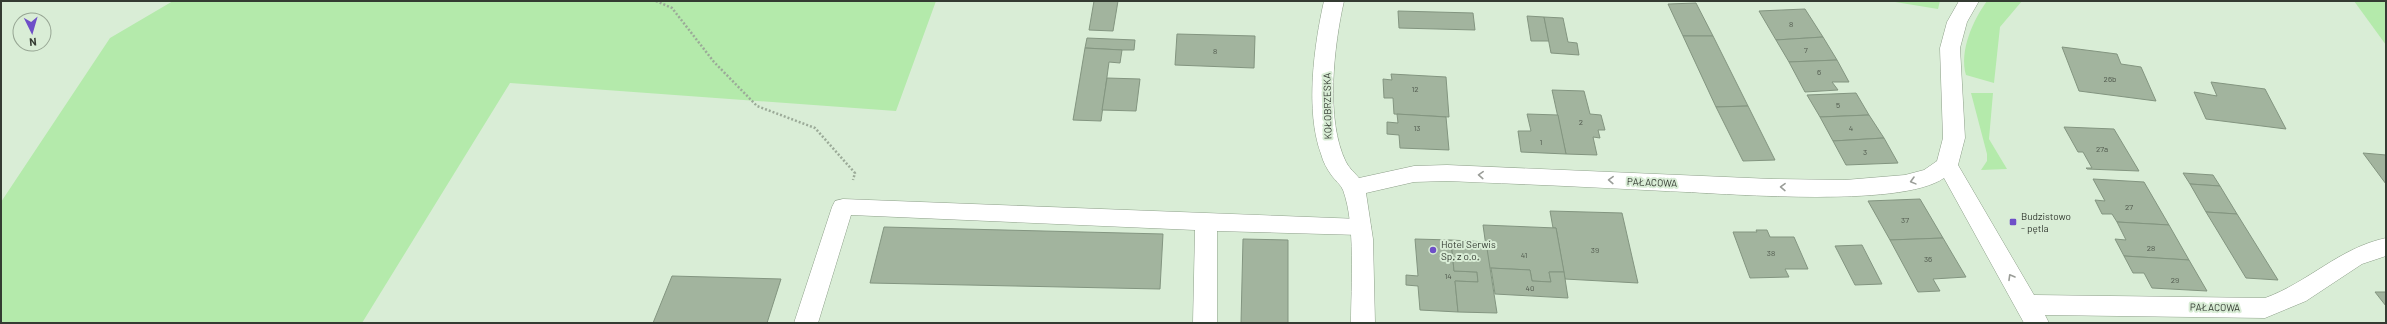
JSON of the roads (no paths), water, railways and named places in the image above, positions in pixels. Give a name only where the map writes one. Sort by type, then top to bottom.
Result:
[{"type":"street","name":"KOŁOBRZESKA","points":[[1334,1],[1329,18],[1325,111],[1328,144],[1337,167],[1353,188],[1360,227],[1363,323]]},
{"type":"street","points":[[1948,165],[1954,138],[1950,81],[1950,48],[1957,22],[1969,1]]},
{"type":"street","name":"PAŁACOWA","points":[[1353,188],[1414,174],[1447,173],[1772,187],[1845,188],[1905,183],[1931,176],[1948,165],[2032,314],[2265,308],[2296,295],[2352,257],[2370,249],[2386,246]]},
{"type":"lane","points":[[806,323],[843,207],[1360,227]]},
{"type":"lane","points":[[1205,323],[1206,222]]},
{"type":"place","name":"Budzistowo - pętla","points":[[2013,222]]},
{"type":"place","name":"Hotel Serwis Sp. z o.o.","points":[[1433,250]]}]
